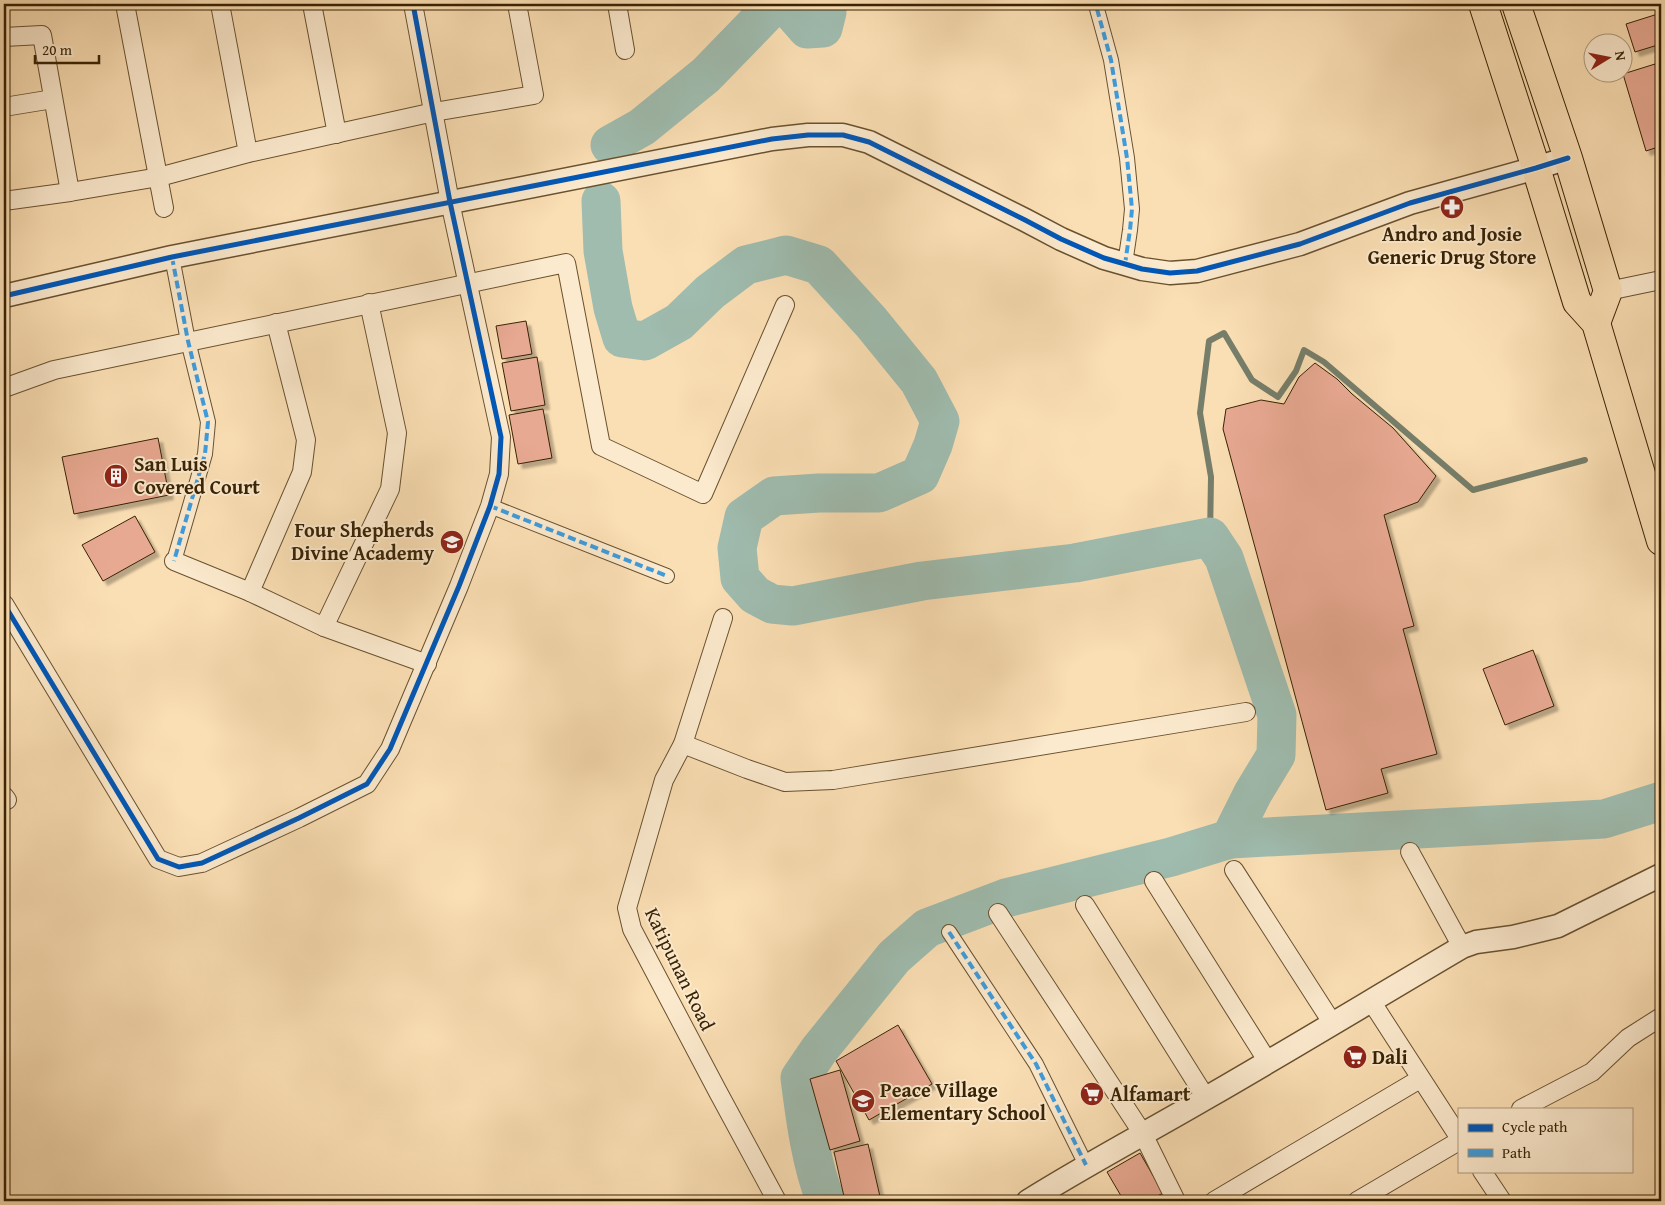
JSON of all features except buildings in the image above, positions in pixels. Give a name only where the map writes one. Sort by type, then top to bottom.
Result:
[{"type":"main road","points":[[1483,4],[1536,168],[1576,302],[1596,323],[1661,541]]},
{"type":"main road","points":[[1516,4],[1568,158],[1608,291],[1596,323]]},
{"type":"street","points":[[126,4],[164,208]]},
{"type":"street","points":[[220,4],[248,153]]},
{"type":"street","points":[[312,4],[336,134]]},
{"type":"street","points":[[4,604],[158,858],[179,867],[202,863],[299,818],[366,784],[390,749],[427,664],[490,506],[499,474],[501,437],[450,202],[413,4]]},
{"type":"street","points":[[4,200],[70,192],[159,176],[248,153],[434,112],[534,95],[517,4]]},
{"type":"street","points":[[617,4],[625,50]]},
{"type":"street","points":[[1097,9],[1111,60],[1129,174],[1132,209],[1125,264]]},
{"type":"street","points":[[4,37],[42,35],[70,192]]},
{"type":"street","points":[[4,108],[53,99]]},
{"type":"street","points":[[4,296],[172,257],[772,139],[808,135],[842,135],[869,142],[1061,239],[1104,258],[1142,269],[1170,273],[1197,271],[1300,244],[1410,203],[1568,158]]},
{"type":"street","points":[[172,257],[188,341],[208,422],[206,454],[174,561],[250,592],[324,627],[427,664]]},
{"type":"street","points":[[4,388],[54,370],[566,263],[601,446],[702,494],[785,305]]},
{"type":"street","points":[[1608,291],[1661,280]]},
{"type":"street","points":[[324,627],[390,489],[397,433],[369,304]]},
{"type":"street","points":[[250,592],[302,472],[306,440],[276,323]]},
{"type":"street","points":[[490,506],[667,576]]},
{"type":"street","name":"Katipunan Road","points":[[723,618],[683,744],[664,780],[626,908],[632,929],[777,1201]]},
{"type":"street","points":[[683,744],[785,782],[833,780],[1246,712]]},
{"type":"street","points":[[1410,852],[1462,947]]},
{"type":"street","points":[[1234,870],[1333,1024]]},
{"type":"street","points":[[1028,1201],[1086,1165],[1206,1098],[1462,947],[1476,942],[1513,937],[1558,926],[1661,875]]},
{"type":"street","points":[[1154,880],[1268,1062]]},
{"type":"street","points":[[1085,905],[1206,1098]]},
{"type":"street","points":[[998,913],[1143,1134],[1176,1201]]},
{"type":"street","points":[[949,932],[1036,1064],[1086,1165]]},
{"type":"street","points":[[1370,1001],[1458,1136]]},
{"type":"street","points":[[1523,1108],[1592,1072],[1628,1038],[1661,1017]]},
{"type":"street","points":[[1214,1201],[1420,1079]]},
{"type":"street","points":[[1357,1201],[1458,1142]]},
{"type":"street","points":[[1483,1172],[1502,1201]]},
{"type":"waterway","points":[[610,145],[642,127],[706,75],[772,7],[786,5],[807,29],[823,28],[827,12],[824,4]]},
{"type":"waterway","points":[[601,201],[603,251],[613,308],[622,338],[645,341],[679,322],[710,292],[746,265],[786,255],[819,265],[871,322],[919,381],[940,421],[933,445],[920,475],[879,493],[819,493],[774,496],[744,517],[737,548],[740,578],[755,595],[772,604],[793,606],[922,581],[1075,563],[1210,537],[1224,558],[1277,715],[1276,755],[1253,793],[1230,839],[1171,857],[1006,898],[927,928],[894,957],[819,1050],[800,1078],[812,1157],[826,1201]]},
{"type":"waterway","points":[[1210,537],[1211,477],[1200,413],[1209,341],[1224,333],[1252,380],[1278,397],[1296,371],[1304,350],[1324,362],[1473,490],[1585,460]]},
{"type":"waterway","points":[[1230,839],[1604,819],[1661,801]]},
{"type":"marked path","points":[[1097,9],[1111,60],[1127,158],[1132,209],[1125,264]]},
{"type":"marked path","points":[[172,257],[188,341],[208,422],[205,454],[174,561]]},
{"type":"marked path","points":[[490,506],[667,576]]},
{"type":"marked path","points":[[949,932],[1036,1064],[1086,1165]]},
{"type":"cycle path","points":[[4,604],[158,859],[179,867],[202,863],[367,784],[390,749],[459,586],[490,506],[499,474],[501,437],[450,202],[413,4]]},
{"type":"cycle path","points":[[4,296],[172,257],[772,139],[808,135],[843,135],[869,142],[1061,239],[1104,258],[1142,269],[1170,273],[1197,271],[1300,244],[1410,203],[1568,158]]},
{"type":"place","name":"Andro and Josie Generic Drug Store","points":[[1452,207]]},
{"type":"place","name":"San Luis Covered Court","points":[[116,476]]},
{"type":"place","name":"Four Shepherds Divine Academy","points":[[452,542]]},
{"type":"place","name":"Dali","points":[[1355,1057]]},
{"type":"place","name":"Alfamart","points":[[1092,1094]]},
{"type":"place","name":"Peace Village Elementary School","points":[[863,1101]]}]
